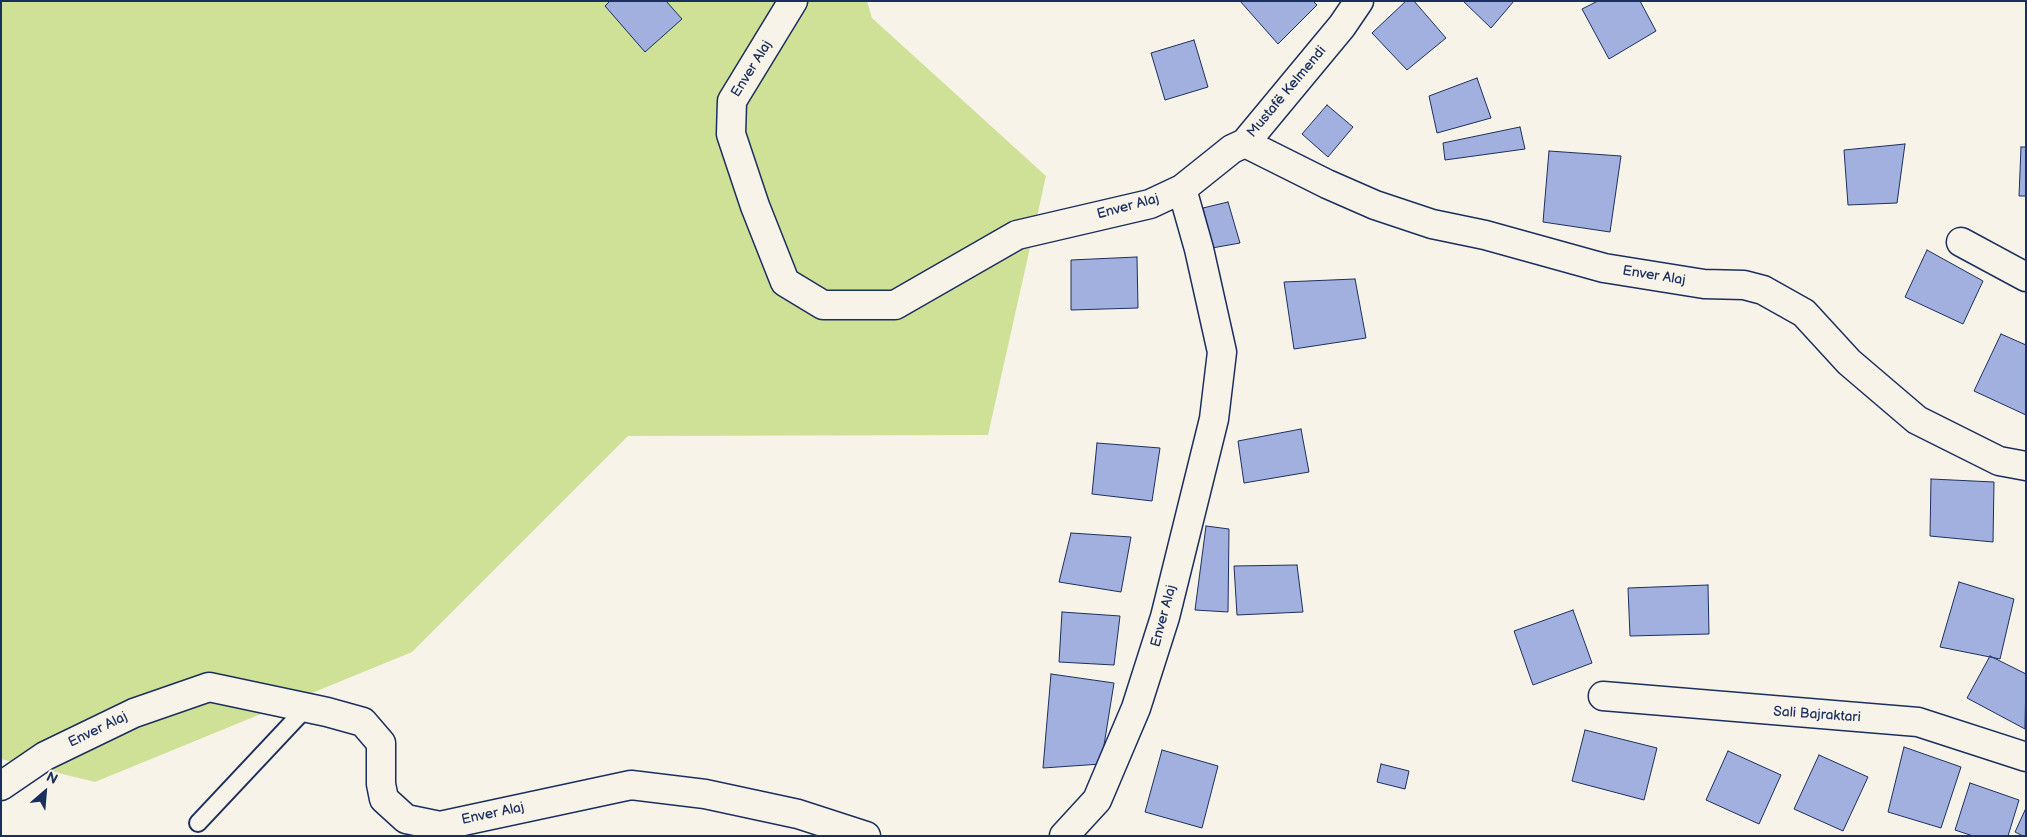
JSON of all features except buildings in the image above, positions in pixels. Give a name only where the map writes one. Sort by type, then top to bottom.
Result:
[{"type":"street","name":"Enver Alaj","points":[[793,1],[732,101],[731,134],[755,206],[785,282],[823,305],[895,305],[1018,236],[1150,204],[1182,189],[1199,249],[1222,352],[1214,419],[1165,617],[1136,708],[1097,800],[1064,836]]},
{"type":"street","name":"Mustafë Kelmendi","points":[[1182,189],[1232,149],[1245,143],[1342,26],[1359,1]]},
{"type":"street","name":"Enver Alaj","points":[[1245,143],[1374,205],[1432,224],[1485,235],[1604,268],[1704,284],[1744,285],[1763,290],[1804,313],[1849,362],[1917,420],[1999,461],[2026,466]]},
{"type":"street","points":[[1961,242],[2026,277]]},
{"type":"street","name":"Enver Alaj","points":[[1,786],[45,756],[134,713],[209,687],[363,722],[381,743],[381,784],[384,799],[406,819],[440,826],[631,785],[704,794],[798,814],[866,836]]},
{"type":"street","name":"Sali Bajraktari","points":[[1603,696],[1918,722],[2026,757]]},
{"type":"lane","points":[[198,823],[306,708]]},
{"type":"green space","points":[[1,1],[867,1],[872,18],[1046,176],[988,435],[628,436],[412,652],[95,782],[1,759]]}]
